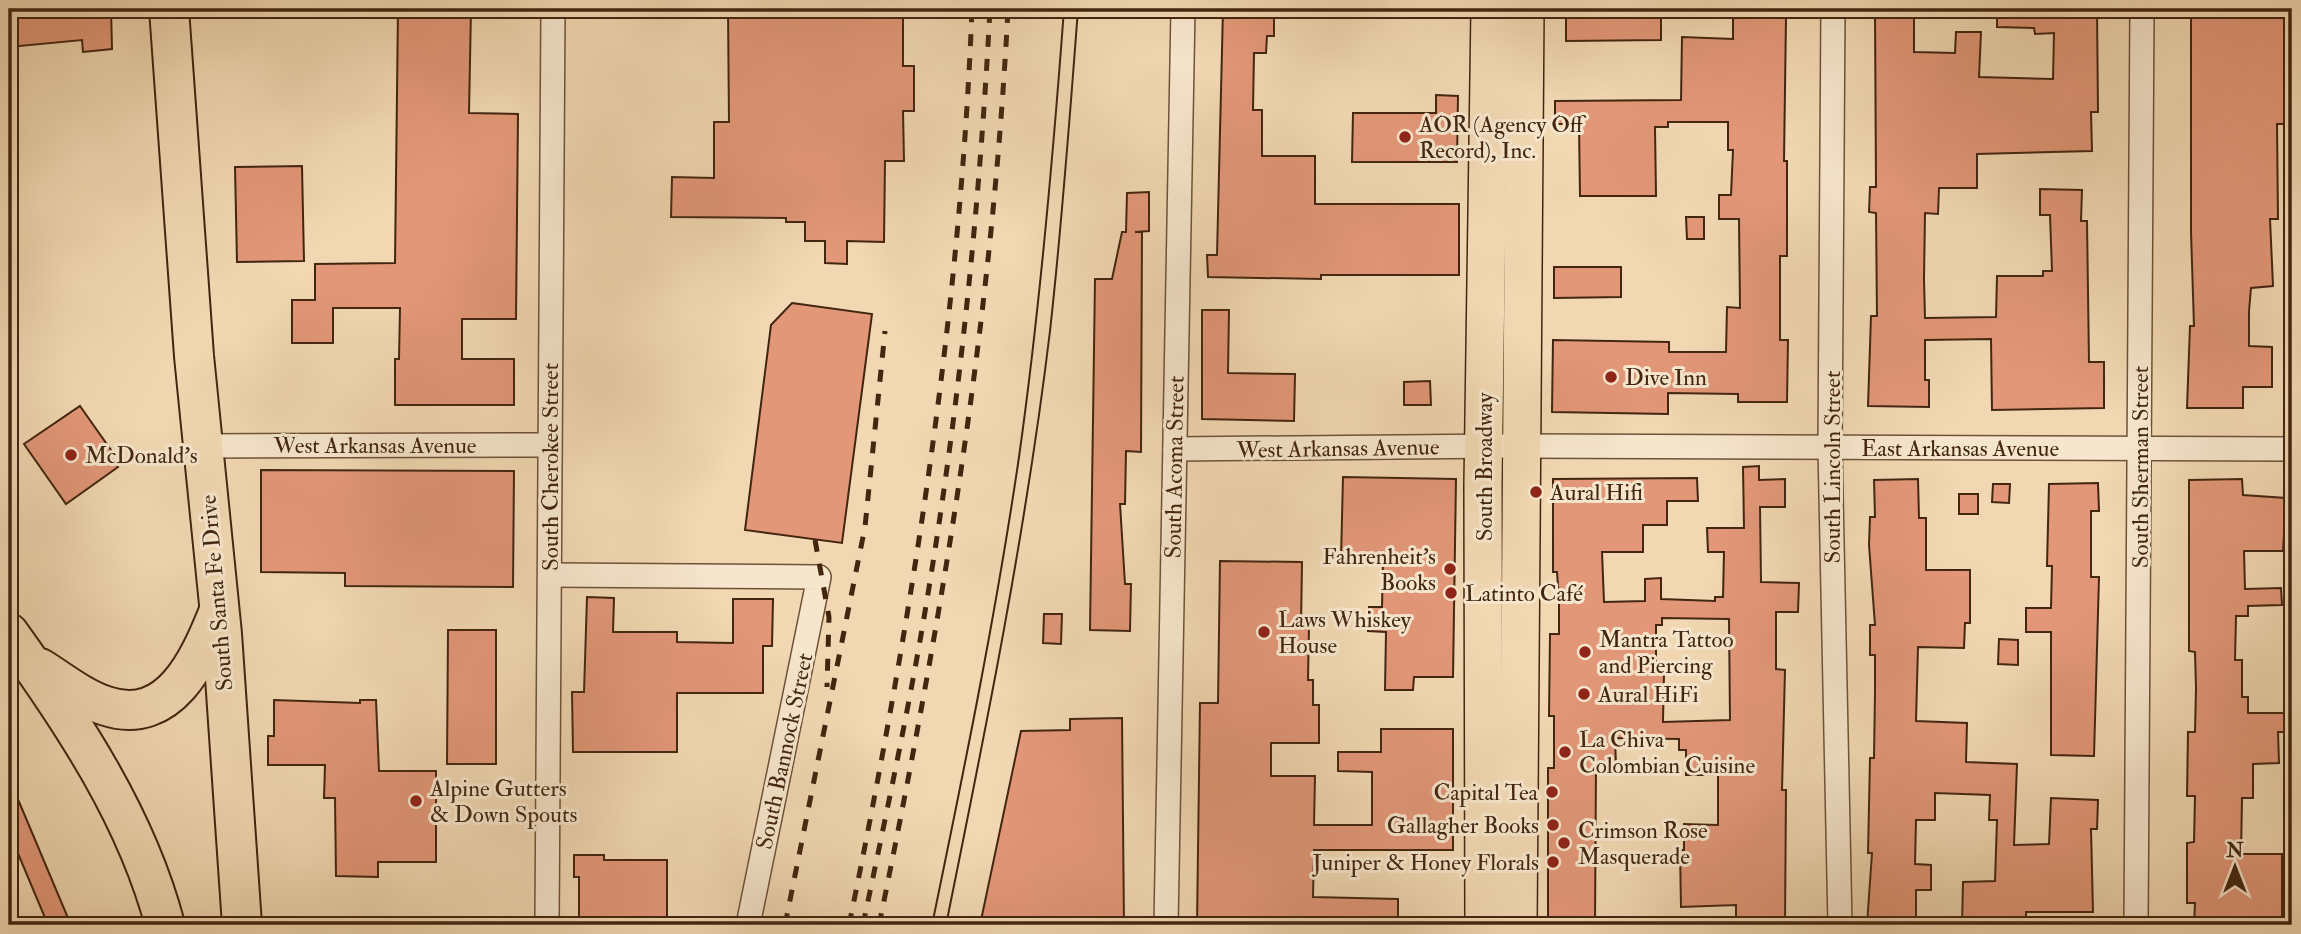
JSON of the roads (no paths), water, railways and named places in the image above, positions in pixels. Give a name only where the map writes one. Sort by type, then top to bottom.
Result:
[{"type":"highway","name":"South Santa Fe Drive","points":[[169,9],[242,925]]},
{"type":"highway","points":[[19,647],[105,706],[130,710],[147,707],[163,700],[184,681],[200,657],[219,610]]},
{"type":"highway","points":[[19,647],[110,790],[133,836],[166,925]]},
{"type":"main road","name":"South Broadway","points":[[1490,9],[1518,925]]},
{"type":"main road","name":"South Broadway","points":[[1484,925],[1502,446],[1525,9]]},
{"type":"street","name":"South Cherokee Street","points":[[547,925],[550,575],[548,445],[554,9]]},
{"type":"street","name":"South Acoma Street","points":[[1166,925],[1182,9]]},
{"type":"street","name":"South Lincoln Street","points":[[1833,9],[1830,447],[1840,925]]},
{"type":"street","name":"South Sherman Street","points":[[2137,925],[2142,9]]},
{"type":"street","name":"West Arkansas Avenue","points":[[202,446],[548,445]]},
{"type":"street","name":"West Arkansas Avenue","points":[[1175,449],[1502,446]]},
{"type":"street","name":"East Arkansas Avenue","points":[[1502,446],[2292,449]]},
{"type":"street","name":"South Bannock Street","points":[[550,575],[820,577],[748,925]]},
{"type":"tram line","points":[[932,925],[990,633],[1019,457],[1045,233],[1064,9]]},
{"type":"tram line","points":[[946,925],[1004,629],[1040,406],[1058,251],[1078,9]]},
{"type":"railway","points":[[849,925],[893,698],[929,470],[956,240],[972,9]]},
{"type":"railway","points":[[863,925],[914,671],[934,557],[956,401],[980,166],[990,9]]},
{"type":"railway","points":[[879,925],[923,697],[961,469],[990,241],[1008,9]]},
{"type":"railway","points":[[785,925],[865,527],[885,331]]},
{"type":"railway","points":[[815,540],[829,617],[827,687]]},
{"type":"place","name":"AOR (Agency Off Record), Inc.","points":[[1405,137]]},
{"type":"place","name":"Dive Inn","points":[[1611,377]]},
{"type":"place","name":"McDonald's","points":[[71,455]]},
{"type":"place","name":"Aural Hifi","points":[[1536,492]]},
{"type":"place","name":"Fahrenheit's Books","points":[[1450,569]]},
{"type":"place","name":"Latinto Café","points":[[1451,593]]},
{"type":"place","name":"Laws Whiskey House","points":[[1264,632]]},
{"type":"place","name":"Mantra Tattoo and Piercing","points":[[1585,652]]},
{"type":"place","name":"Aural HiFi","points":[[1584,694]]},
{"type":"place","name":"La Chiva Colombian Cuisine","points":[[1565,752]]},
{"type":"place","name":"Capital Tea","points":[[1552,792]]},
{"type":"place","name":"Alpine Gutters & Down Spouts","points":[[416,801]]},
{"type":"place","name":"Gallagher Books","points":[[1553,825]]},
{"type":"place","name":"Crimson Rose Masquerade","points":[[1564,843]]},
{"type":"place","name":"Juniper & Honey Florals","points":[[1553,862]]}]
